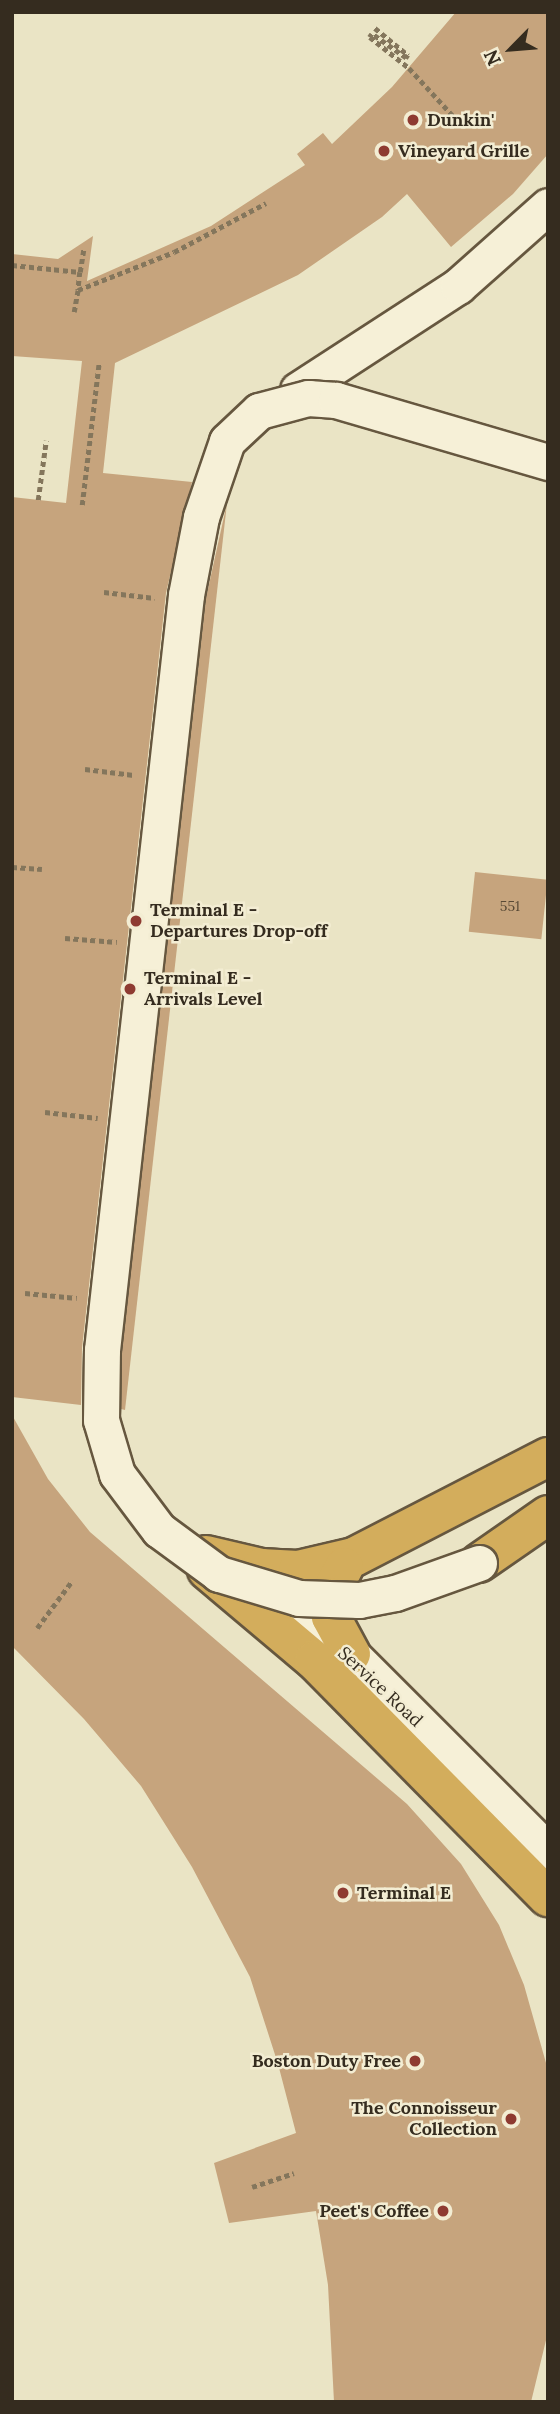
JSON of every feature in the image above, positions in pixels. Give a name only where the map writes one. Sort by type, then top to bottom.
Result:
[{"type":"highway","points":[[190,1553],[261,1568],[298,1570],[354,1557],[548,1457]]},
{"type":"highway","points":[[479,1563],[548,1515]]},
{"type":"highway","points":[[190,1553],[285,1632],[548,1897]]},
{"type":"highway","points":[[351,1654],[331,1617],[330,1597],[336,1578],[354,1557]]},
{"type":"main road","points":[[548,206],[458,286],[298,390],[548,462]]},
{"type":"main road","points":[[548,462],[336,400],[308,398],[259,411],[242,424],[227,441],[211,482],[187,595],[101,1379],[101,1420],[117,1474],[159,1530],[219,1574],[268,1592],[327,1601],[395,1593],[548,1536]]},
{"type":"main road","name":"Service Road","points":[[190,1553],[351,1654],[548,1852]]},
{"type":"path","points":[[375,28],[408,55],[406,58],[372,34],[370,37],[409,68],[457,120]]},
{"type":"path","points":[[78,290],[174,253],[266,203]]},
{"type":"path","points":[[74,312],[84,247]]},
{"type":"path","points":[[12,265],[80,272]]},
{"type":"path","points":[[82,505],[99,362]]},
{"type":"path","points":[[38,500],[46,441]]},
{"type":"path","points":[[104,592],[167,599]]},
{"type":"path","points":[[85,769],[146,776]]},
{"type":"path","points":[[12,867],[42,869]]},
{"type":"path","points":[[65,938],[126,942]]},
{"type":"path","points":[[37,1628],[72,1581]]},
{"type":"path","points":[[253,2187],[294,2173]]},
{"type":"building","points":[[456,12],[548,12],[548,154],[513,194],[451,247],[407,194],[382,217],[298,275],[115,363],[103,473],[192,482],[166,593],[82,1348],[81,1405],[12,1397],[12,497],[66,503],[82,361],[12,356],[12,254],[58,259],[93,236],[87,281],[211,226],[305,165],[297,154],[323,133],[332,144],[392,87]]},
{"type":"building","points":[[227,503],[125,1410],[121,1409],[122,1351],[206,598]]},
{"type":"building","points":[[475,872],[548,880],[541,939],[469,932]]},
{"type":"building","name":"Terminal E","points":[[12,1415],[48,1479],[90,1532],[407,1804],[461,1864],[499,1925],[524,1985],[548,2070],[548,2332],[531,2402],[334,2402],[328,2285],[316,2211],[229,2223],[214,2163],[296,2133],[278,2064],[250,1977],[192,1867],[141,1786],[84,1719],[12,1646]]},
{"type":"place","name":"Dunkin'","points":[[413,120]]},
{"type":"place","name":"Vineyard Grille","points":[[384,151]]},
{"type":"place","name":"Terminal E - Departures Drop-off","points":[[136,921]]},
{"type":"place","name":"Terminal E - Arrivals Level","points":[[130,989]]},
{"type":"place","name":"Terminal E","points":[[343,1893]]},
{"type":"place","name":"Boston Duty Free","points":[[415,2061]]},
{"type":"place","name":"The Connoisseur Collection","points":[[511,2119]]},
{"type":"place","name":"Peet's Coffee","points":[[443,2211]]}]
